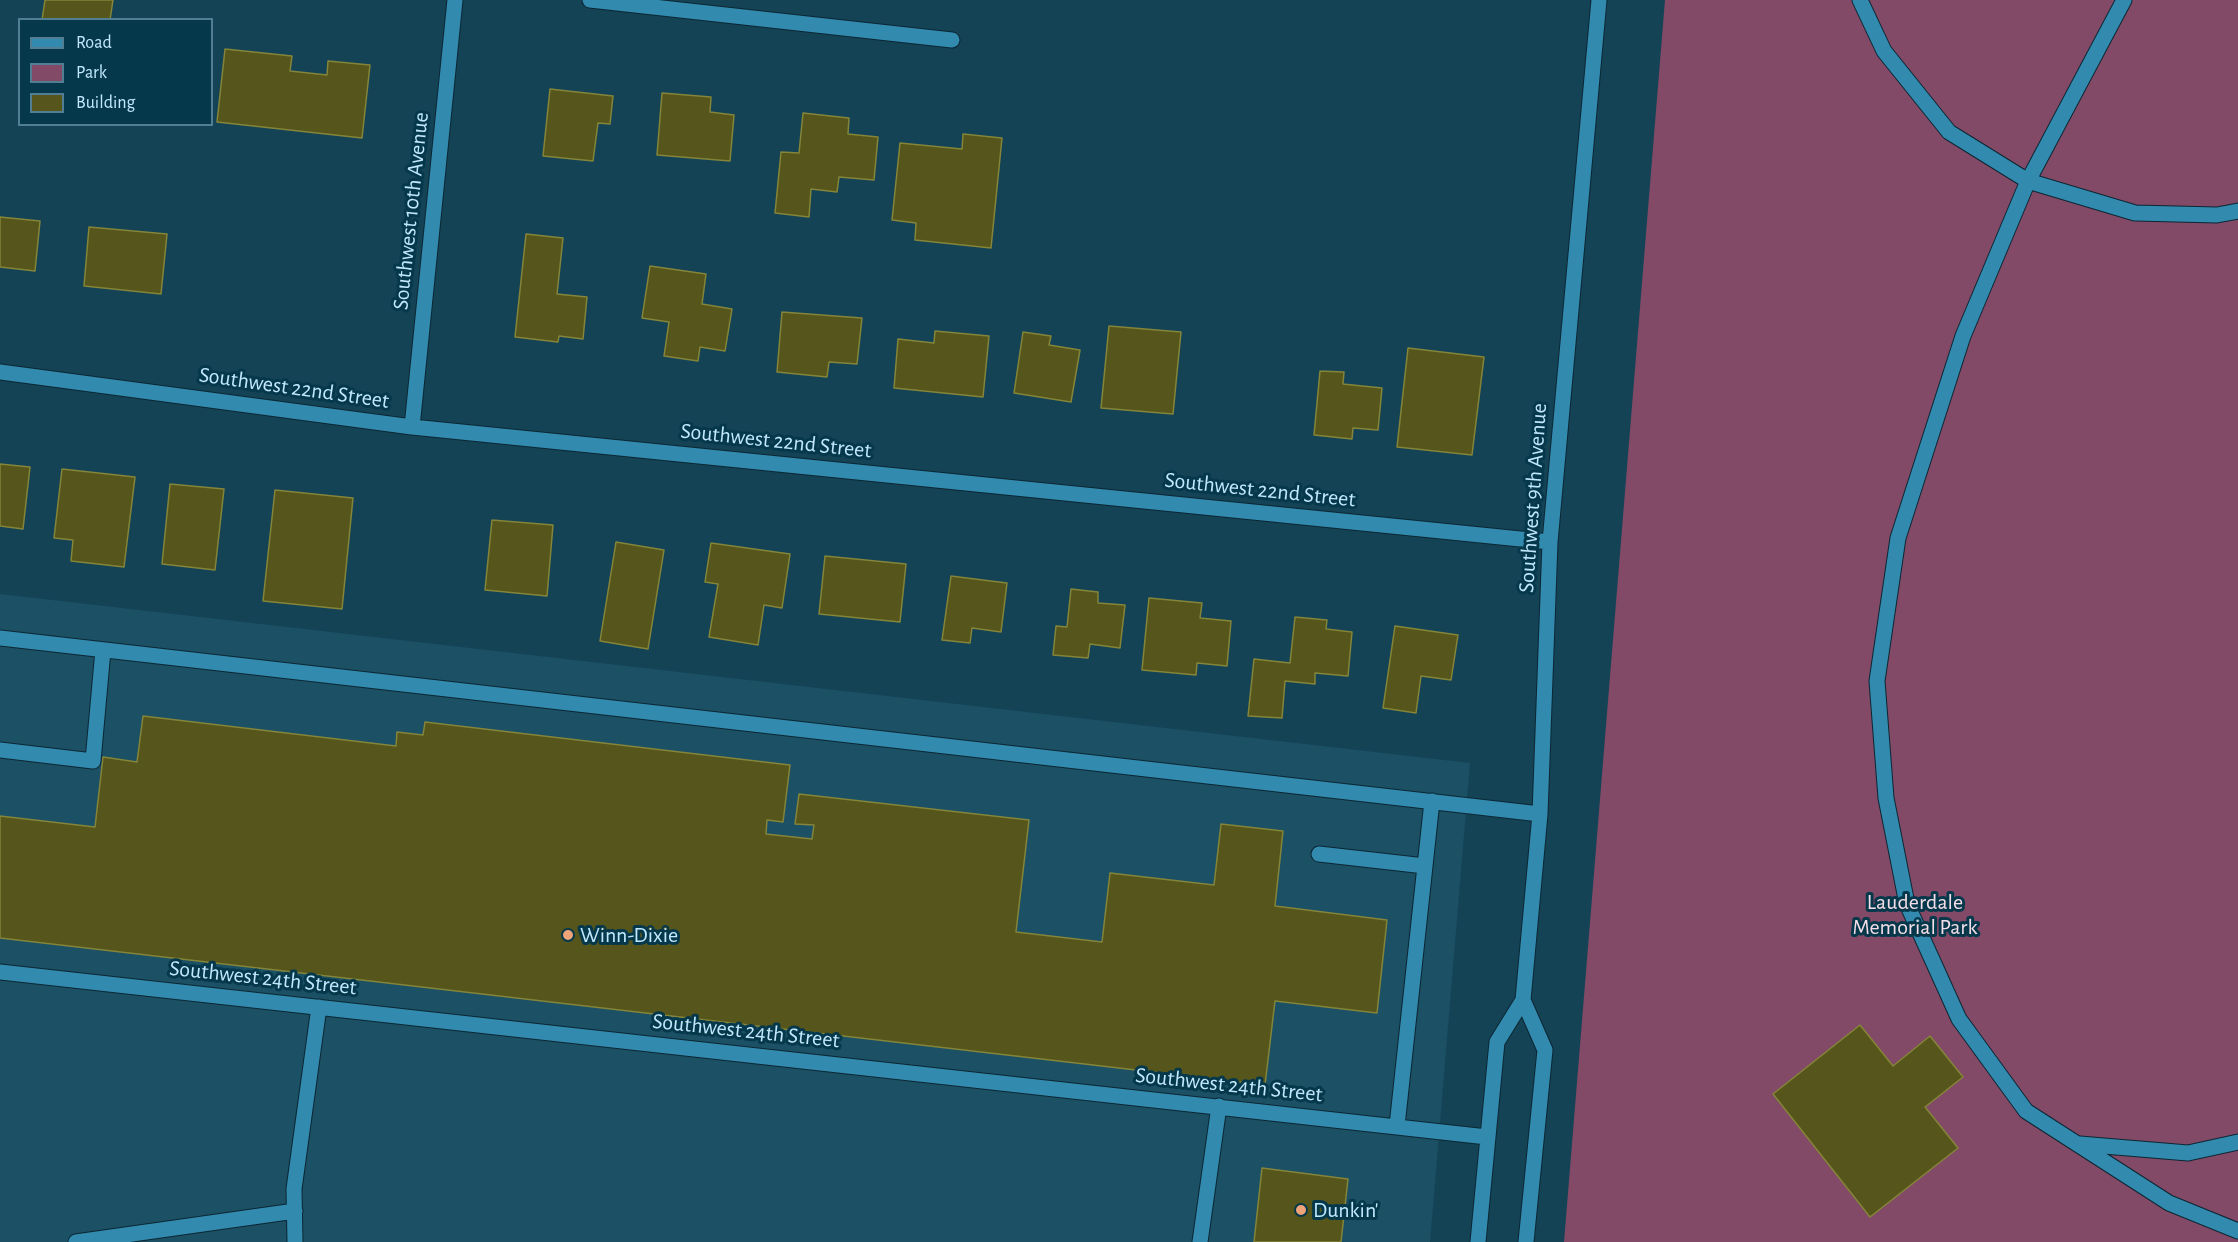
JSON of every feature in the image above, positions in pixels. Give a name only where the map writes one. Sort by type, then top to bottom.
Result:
[{"type":"street","name":"Southwest 10th Avenue","points":[[412,427],[455,0]]},
{"type":"street","points":[[590,0],[952,40]]},
{"type":"street","name":"Southwest 9th Avenue","points":[[1478,1242],[1497,1042],[1523,1000],[1540,814],[1550,542],[1599,0]]},
{"type":"street","points":[[1860,0],[1884,51],[1949,132],[2028,181],[2136,213],[2217,215],[2238,211]]},
{"type":"street","points":[[2124,0],[2028,181],[1963,336],[1898,538],[1877,681],[1886,798],[1907,904],[1959,1019],[2026,1111],[2169,1203],[2238,1231]]},
{"type":"street","name":"Southwest 22nd Street","points":[[0,372],[412,427],[1550,542]]},
{"type":"street","points":[[0,638],[1540,814]]},
{"type":"street","points":[[0,750],[93,761],[103,650]]},
{"type":"street","points":[[1397,1126],[1432,801]]},
{"type":"street","points":[[1319,854],[1425,866]]},
{"type":"street","name":"Southwest 24th Street","points":[[0,972],[1487,1137]]},
{"type":"street","name":"Southwest 9th Avenue","points":[[1523,1000],[1545,1050],[1526,1242]]},
{"type":"street","points":[[295,1242],[294,1189],[319,1007]]},
{"type":"street","points":[[1200,1242],[1219,1106]]},
{"type":"street","points":[[2077,1144],[2188,1154],[2238,1142]]},
{"type":"street","points":[[76,1242],[295,1211]]},
{"type":"shaded area","points":[[0,594],[1470,763],[1430,1242],[0,1242]]},
{"type":"green space","name":"Lauderdale Memorial Park","points":[[1665,0],[2238,0],[2238,1242],[1564,1242]]},
{"type":"building","points":[[45,0],[113,0],[110,18],[42,18]]},
{"type":"building","points":[[225,49],[292,56],[290,71],[327,75],[328,61],[370,65],[362,138],[217,122]]},
{"type":"building","points":[[550,89],[613,96],[610,124],[598,123],[593,161],[543,156]]},
{"type":"building","points":[[662,93],[711,97],[710,112],[734,115],[730,161],[657,155]]},
{"type":"building","points":[[803,113],[849,118],[848,134],[878,137],[874,180],[839,177],[837,192],[811,189],[809,217],[775,213],[781,152],[799,153]]},
{"type":"building","points":[[963,134],[1002,138],[991,248],[915,240],[916,223],[892,220],[900,143],[962,149]]},
{"type":"building","points":[[0,217],[40,221],[35,271],[0,267]]},
{"type":"building","points":[[89,227],[167,234],[161,294],[84,286]]},
{"type":"building","points":[[526,234],[563,238],[557,294],[587,297],[583,339],[559,336],[558,342],[515,337]]},
{"type":"building","points":[[650,266],[706,274],[702,304],[732,309],[725,351],[700,347],[698,361],[664,356],[669,322],[642,318]]},
{"type":"building","points":[[782,312],[862,318],[857,364],[829,362],[827,377],[777,372]]},
{"type":"building","points":[[1109,326],[1181,332],[1173,414],[1101,408]]},
{"type":"building","points":[[935,331],[989,336],[983,397],[894,388],[898,339],[934,343]]},
{"type":"building","points":[[1023,332],[1051,336],[1049,345],[1080,350],[1071,402],[1014,393]]},
{"type":"building","points":[[1408,348],[1484,357],[1472,455],[1397,447]]},
{"type":"building","points":[[1320,371],[1344,372],[1343,384],[1382,388],[1378,430],[1353,428],[1352,439],[1314,435]]},
{"type":"building","points":[[0,464],[30,467],[23,529],[0,526]]},
{"type":"building","points":[[62,469],[135,477],[124,567],[71,561],[73,540],[54,538]]},
{"type":"building","points":[[170,484],[224,489],[215,570],[162,564]]},
{"type":"building","points":[[275,490],[353,498],[342,609],[263,601]]},
{"type":"building","points":[[492,520],[553,525],[547,596],[485,590]]},
{"type":"building","points":[[616,542],[664,550],[648,649],[600,641]]},
{"type":"building","points":[[711,543],[790,554],[782,608],[764,605],[758,645],[709,637],[718,584],[705,582]]},
{"type":"building","points":[[825,556],[906,564],[900,622],[819,614]]},
{"type":"building","points":[[951,576],[1007,583],[1001,632],[972,628],[970,643],[942,640]]},
{"type":"building","points":[[1071,589],[1098,592],[1098,603],[1125,605],[1120,648],[1090,644],[1088,658],[1053,655],[1056,626],[1067,627]]},
{"type":"building","points":[[1149,598],[1202,603],[1200,618],[1231,621],[1227,666],[1197,663],[1196,675],[1142,670]]},
{"type":"building","points":[[1295,617],[1327,620],[1326,629],[1352,632],[1348,676],[1315,673],[1315,684],[1285,681],[1282,718],[1248,716],[1254,659],[1290,663]]},
{"type":"building","points":[[1395,626],[1458,635],[1451,680],[1421,676],[1416,713],[1383,708]]},
{"type":"building","points":[[143,716],[396,746],[397,732],[423,735],[425,722],[790,765],[783,822],[767,820],[766,834],[812,839],[814,825],[795,824],[799,794],[1029,820],[1016,932],[1102,942],[1110,873],[1214,885],[1221,824],[1283,831],[1275,906],[1387,920],[1377,1013],[1275,1001],[1265,1085],[0,938],[0,816],[95,827],[103,757],[137,762]]},
{"type":"building","points":[[1860,1025],[1893,1066],[1930,1036],[1963,1077],[1925,1107],[1958,1148],[1870,1217],[1773,1094]]},
{"type":"building","name":"Dunkin'","points":[[1262,1168],[1348,1179],[1341,1242],[1254,1242]]},
{"type":"place","name":"Winn-Dixie","points":[[568,935]]},
{"type":"place","name":"Dunkin'","points":[[1301,1210]]}]
